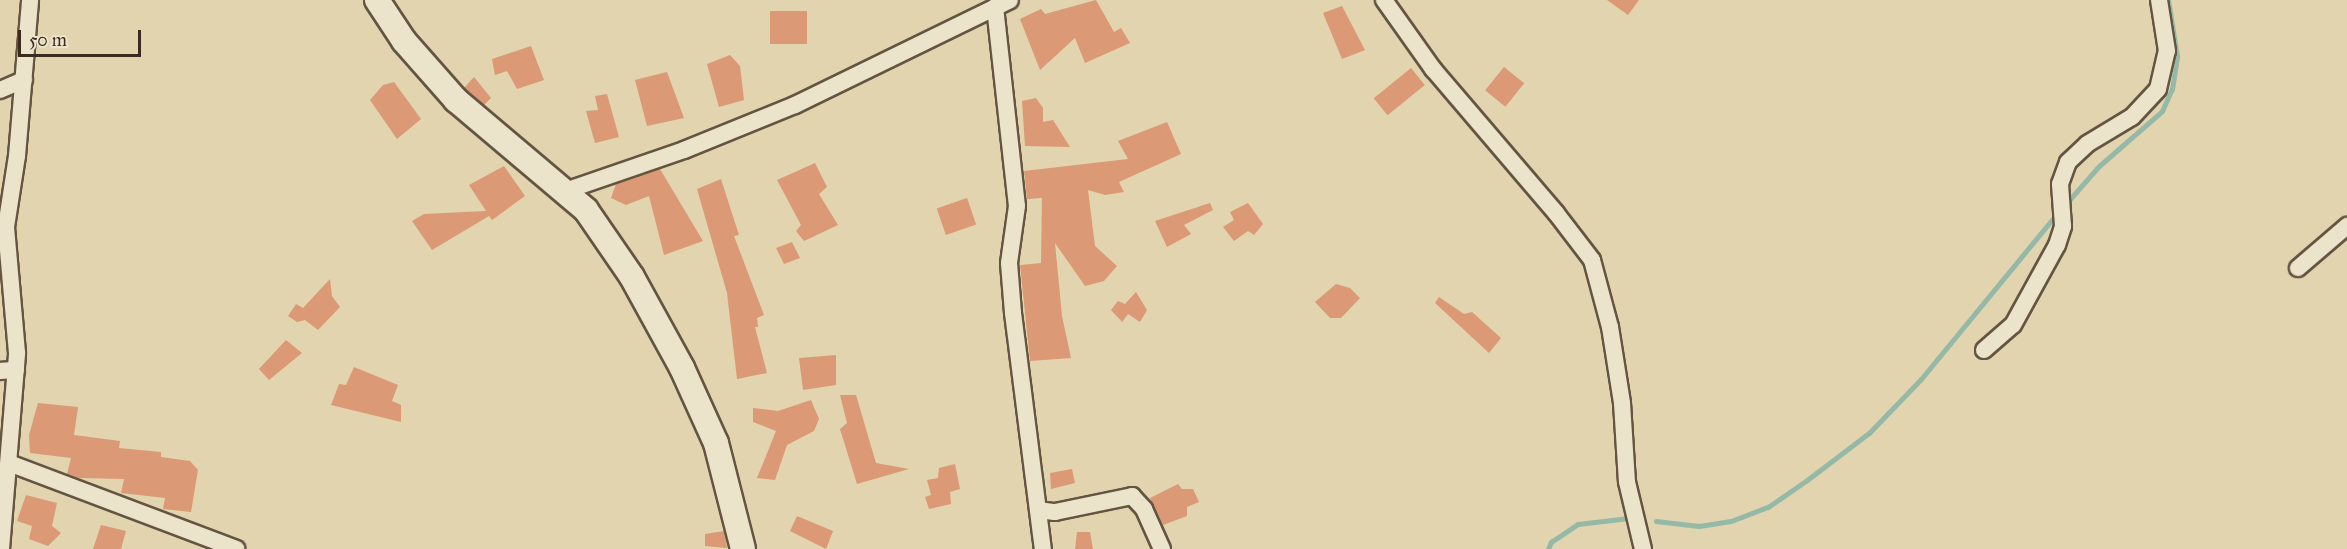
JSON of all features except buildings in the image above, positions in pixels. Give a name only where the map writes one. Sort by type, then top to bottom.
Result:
[{"type":"main road","points":[[377,0],[404,41],[456,100],[586,210],[632,277],[682,368],[716,443],[743,549]]},
{"type":"street","points":[[1,549],[9,464],[6,227],[24,80],[30,0]]},
{"type":"street","points":[[1384,0],[1433,69],[1556,213],[1592,260],[1610,327],[1622,403],[1628,482],[1643,549]]},
{"type":"street","points":[[1984,350],[2013,325],[2057,245],[2064,214],[2060,183],[2068,162],[2087,144],[2132,117],[2158,89],[2167,51],[2159,0]]},
{"type":"street","points":[[565,191],[684,150],[795,105],[1002,3],[1017,206],[1009,263],[1013,313],[1043,549]]},
{"type":"street","points":[[0,90],[24,80]]},
{"type":"street","points":[[2298,268],[2347,226]]},
{"type":"street","points":[[9,464],[236,549]]},
{"type":"street","points":[[1038,510],[1055,512],[1132,496],[1144,509],[1162,549]]},
{"type":"waterway","points":[[2070,199],[2099,166],[2162,111],[2172,89],[2177,56],[2168,0]]},
{"type":"waterway","points":[[1656,521],[1699,526],[1731,521],[1768,507],[1869,433],[1921,379],[2054,217]]},
{"type":"waterway","points":[[1548,549],[1551,542],[1578,524],[1629,518]]}]
